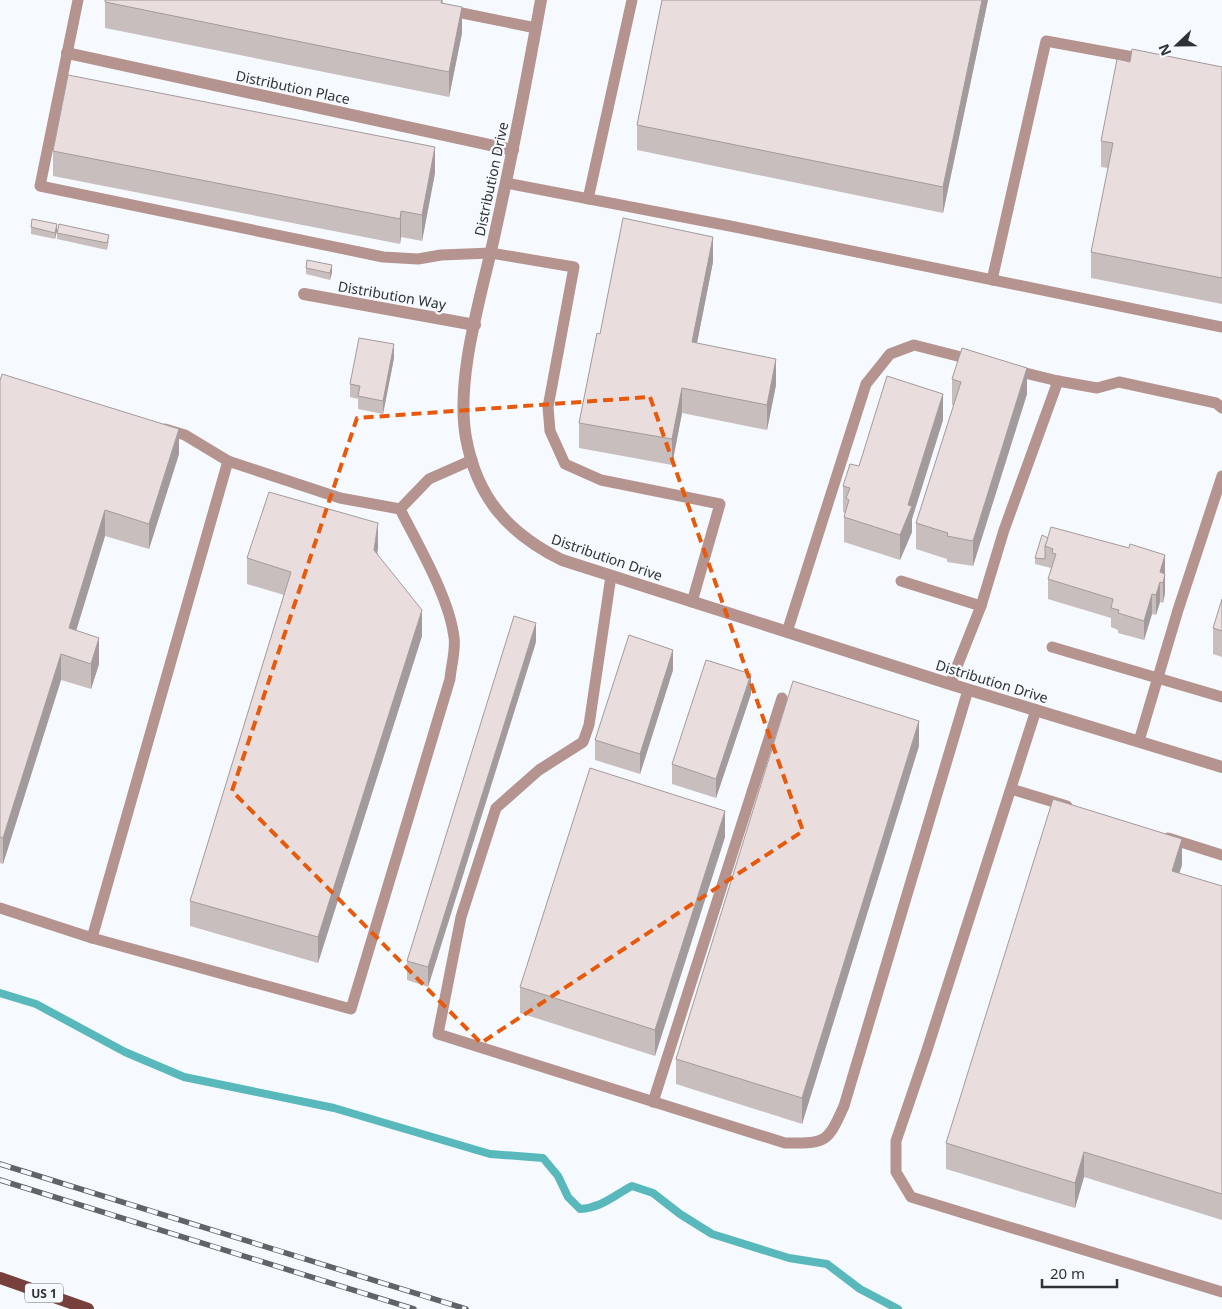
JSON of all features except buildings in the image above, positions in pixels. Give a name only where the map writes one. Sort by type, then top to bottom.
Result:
[{"type":"main road","name":"US 1","points":[[0,1278],[88,1309]]},
{"type":"street","name":"Distribution Drive","points":[[541,0],[513,150],[475,325],[465,382],[464,413],[466,438],[472,460],[488,501],[515,530],[536,547],[562,560],[968,690],[1222,767]]},
{"type":"street","name":"Distribution Place","points":[[67,53],[513,150]]},
{"type":"street","name":"Distribution Way","points":[[304,294],[475,325]]},
{"type":"lane","points":[[78,0],[40,186],[384,257],[418,259],[441,255],[491,253],[574,267],[548,407],[550,431],[564,464],[601,480],[720,504],[692,602]]},
{"type":"lane","points":[[588,199],[632,0]]},
{"type":"lane","points":[[434,8],[536,28]]},
{"type":"lane","points":[[992,280],[1046,41],[1152,61]]},
{"type":"lane","points":[[506,183],[1222,327]]},
{"type":"lane","points":[[787,632],[866,384],[890,354],[914,345],[1058,382],[1097,388],[1119,382],[1216,403],[1222,408]]},
{"type":"lane","points":[[950,684],[981,606],[1004,530],[1058,382]]},
{"type":"lane","points":[[158,427],[185,435],[228,461],[340,498],[400,510]]},
{"type":"lane","points":[[400,510],[429,479],[472,460]]},
{"type":"lane","points":[[92,938],[228,461]]},
{"type":"lane","points":[[1139,741],[1222,476]]},
{"type":"lane","points":[[0,908],[92,938],[351,1008],[450,679],[454,638],[449,615],[425,557],[400,510]]},
{"type":"lane","points":[[611,576],[589,725],[583,742],[565,756],[539,770],[496,808],[461,917],[438,1034],[785,1143],[818,1143],[833,1130],[844,1106],[968,690]]},
{"type":"lane","points":[[901,580],[981,606]]},
{"type":"lane","points":[[1052,647],[1222,697]]},
{"type":"lane","points":[[653,1102],[782,698]]},
{"type":"lane","points":[[1036,710],[896,1141],[896,1172],[910,1197],[1222,1292]]},
{"type":"lane","points":[[1011,789],[1076,809]]},
{"type":"lane","points":[[1158,835],[1222,855]]},
{"type":"highlighted area","points":[[650,397],[803,831],[481,1043],[232,791],[357,418]]},
{"type":"waterway","points":[[0,993],[36,1004],[125,1052],[184,1077],[334,1108],[490,1154],[543,1158],[558,1176],[568,1197],[580,1209],[601,1204],[632,1186],[653,1193],[680,1214],[712,1234],[789,1258],[827,1264],[860,1289],[898,1309]]},
{"type":"railway","points":[[0,1164],[466,1309]]},
{"type":"railway","points":[[0,1180],[414,1309]]}]
